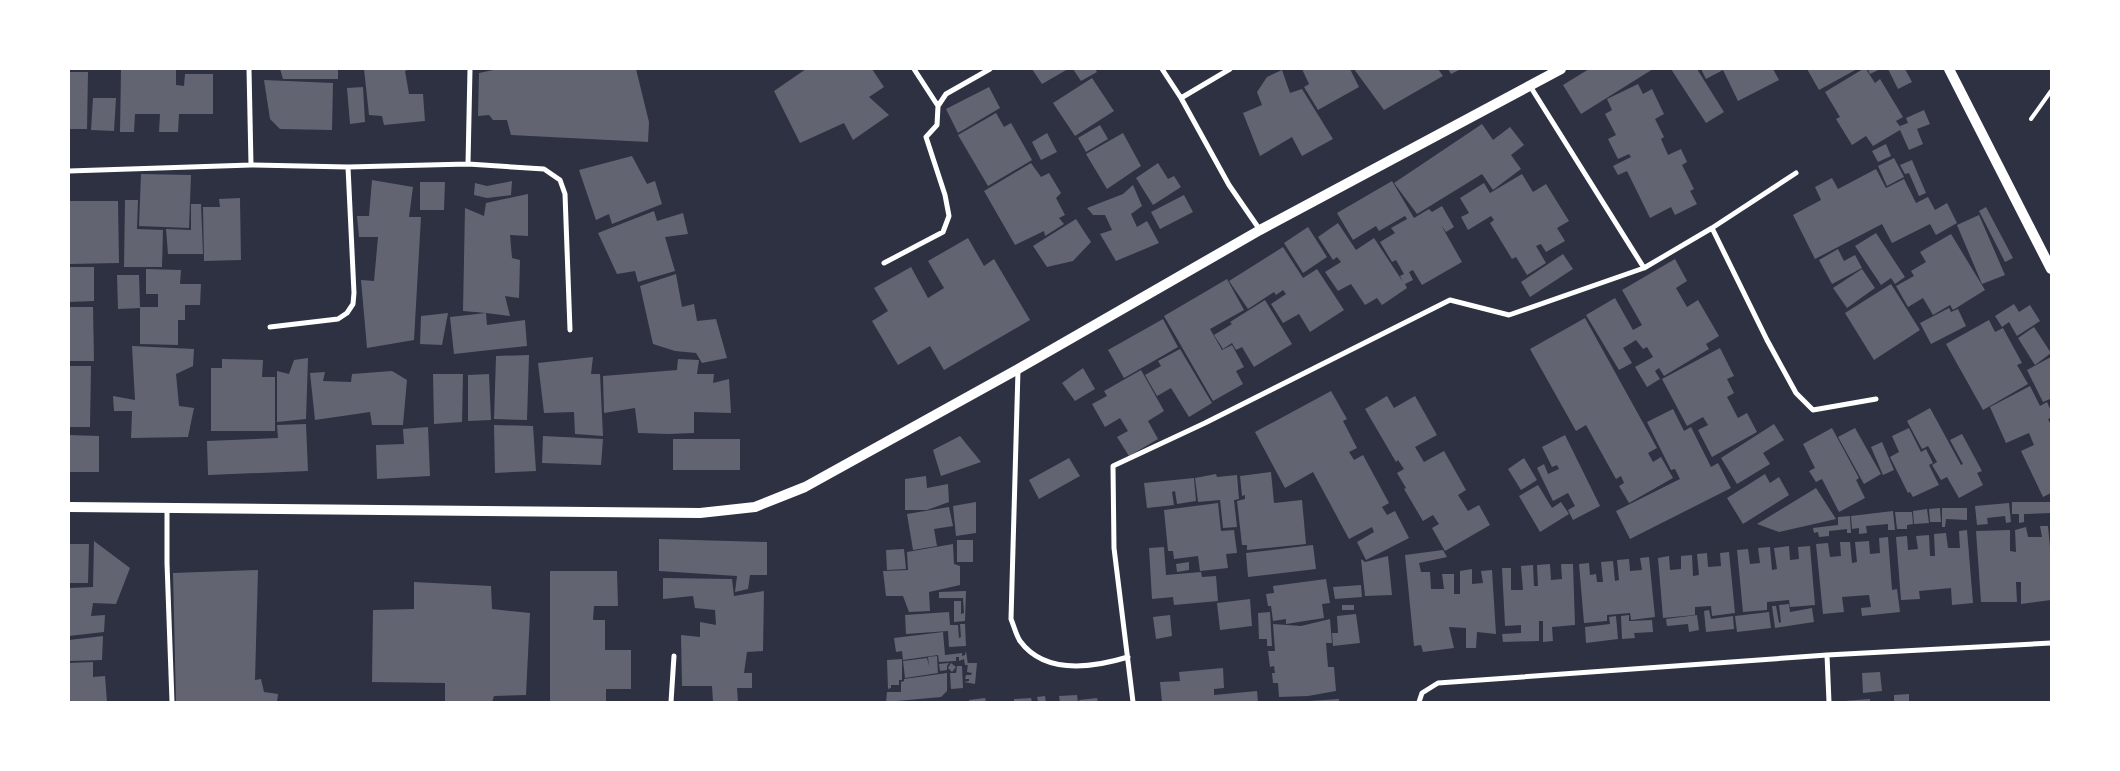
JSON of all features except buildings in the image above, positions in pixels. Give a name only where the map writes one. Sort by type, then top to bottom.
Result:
[{"type":"main road","points":[[69,507],[700,514],[755,507],[805,487],[1018,370],[1260,230],[1562,69]]},
{"type":"main road","points":[[1948,69],[2051,268]]},
{"type":"street","points":[[249,69],[251,165]]},
{"type":"street","points":[[468,164],[470,69]]},
{"type":"street","points":[[914,69],[938,106]]},
{"type":"street","points":[[884,263],[944,232],[949,216],[926,137],[937,126],[938,106],[946,94],[990,69]]},
{"type":"street","points":[[1162,69],[1181,98],[1229,185],[1260,230]]},
{"type":"street","points":[[1181,98],[1230,69]]},
{"type":"street","points":[[1530,86],[1644,268]]},
{"type":"street","points":[[69,171],[251,165],[348,167],[468,164],[544,169],[560,180],[565,194],[570,330]]},
{"type":"street","points":[[270,327],[338,319],[347,313],[353,304],[355,278],[348,167]]},
{"type":"street","points":[[1133,702],[1114,548],[1113,466],[1205,423],[1450,300],[1509,315],[1644,268],[1712,228],[1796,172]]},
{"type":"street","points":[[1712,228],[1767,340],[1796,393],[1813,410],[1876,399]]},
{"type":"street","points":[[1018,370],[1011,619],[1020,640],[1038,658],[1058,666],[1103,664],[1128,657]]},
{"type":"street","points":[[167,508],[172,702]]},
{"type":"street","points":[[1419,702],[1422,693],[1438,683],[1827,655],[2051,643]]},
{"type":"street","points":[[1827,655],[1829,702]]},
{"type":"street","points":[[671,702],[674,656]]},
{"type":"lane","points":[[2031,120],[2051,91]]}]
